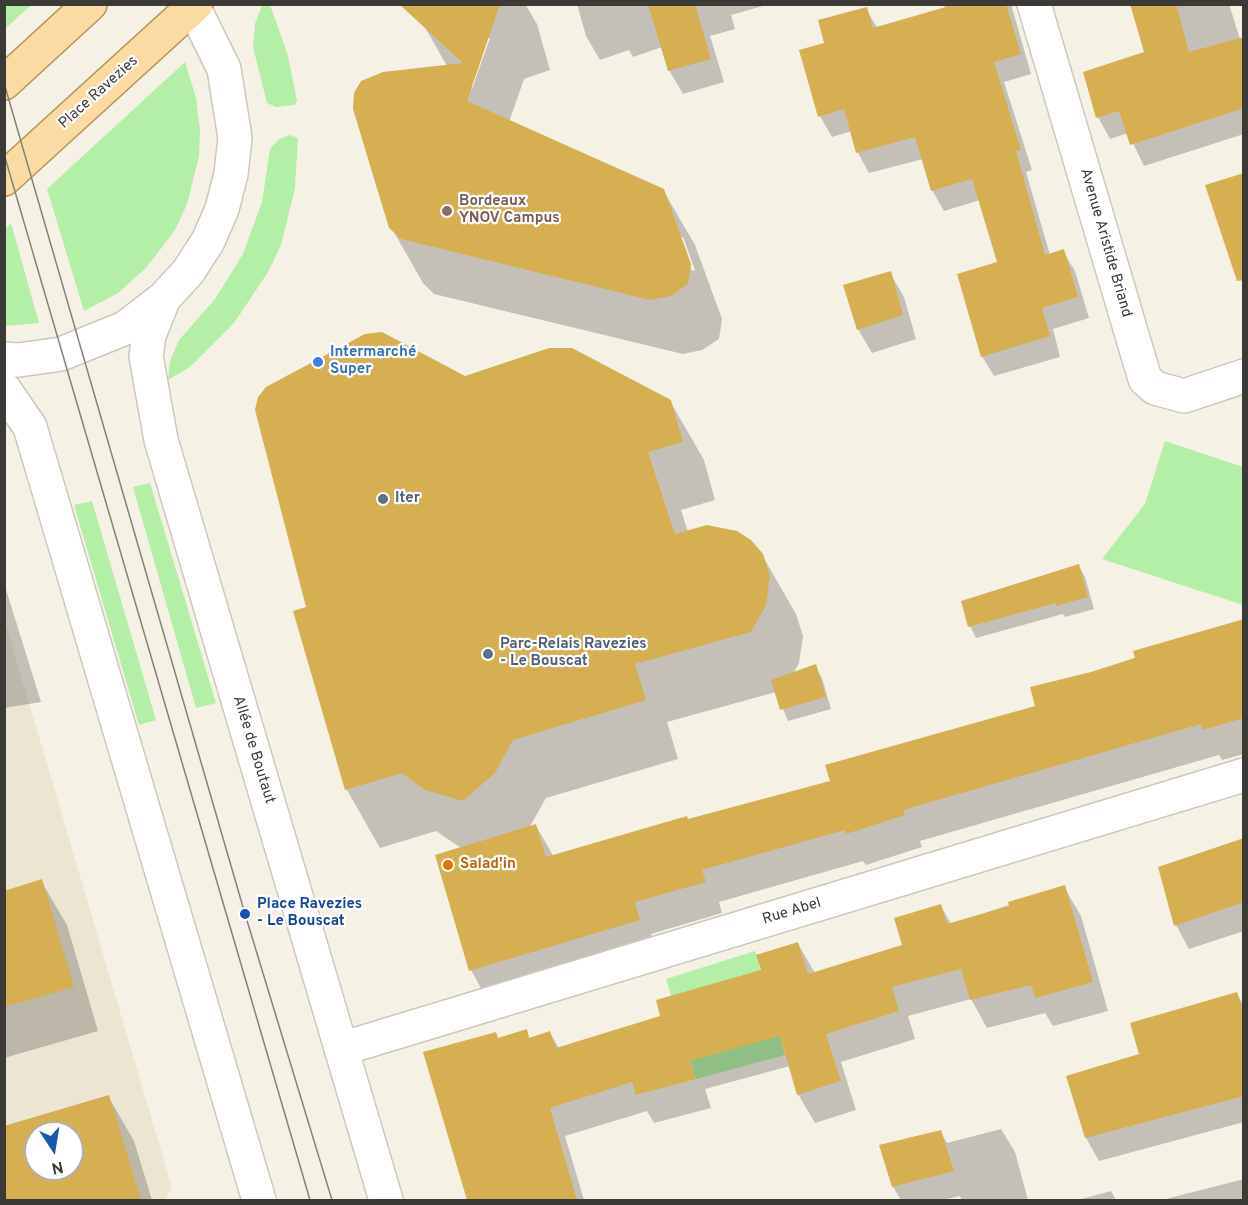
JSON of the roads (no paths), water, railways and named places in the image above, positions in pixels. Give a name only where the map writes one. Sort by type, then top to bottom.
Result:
[{"type":"main road","points":[[4,83],[90,4]]},
{"type":"main road","name":"Avenue Aristide Briand","points":[[1034,4],[1145,379],[1155,388],[1184,396],[1244,376]]},
{"type":"main road","name":"Place Ravezies","points":[[4,179],[194,5],[225,69],[235,138],[231,174],[222,209],[208,241],[188,272],[164,298],[125,328],[80,348],[20,360],[4,359]]},
{"type":"main road","name":"Allée de Boutaut","points":[[164,298],[149,334],[146,356],[161,440],[341,1049],[380,1199]]},
{"type":"main road","points":[[4,389],[30,427],[260,1200]]},
{"type":"main road","name":"Rue Abel","points":[[341,1049],[1244,775]]},
{"type":"tram line","points":[[4,83],[245,914],[332,1200]]},
{"type":"tram line","points":[[4,154],[310,1200]]},
{"type":"place","name":"Bordeaux YNOV Campus","points":[[447,211]]},
{"type":"place","name":"Intermarché Super","points":[[318,362]]},
{"type":"place","name":"Iter","points":[[383,499]]},
{"type":"place","name":"Parc-Relais Ravezies - Le Bouscat","points":[[488,654]]},
{"type":"place","name":"Salad'in","points":[[448,865]]},
{"type":"place","name":"Place Ravezies - Le Bouscat","points":[[245,914]]}]
